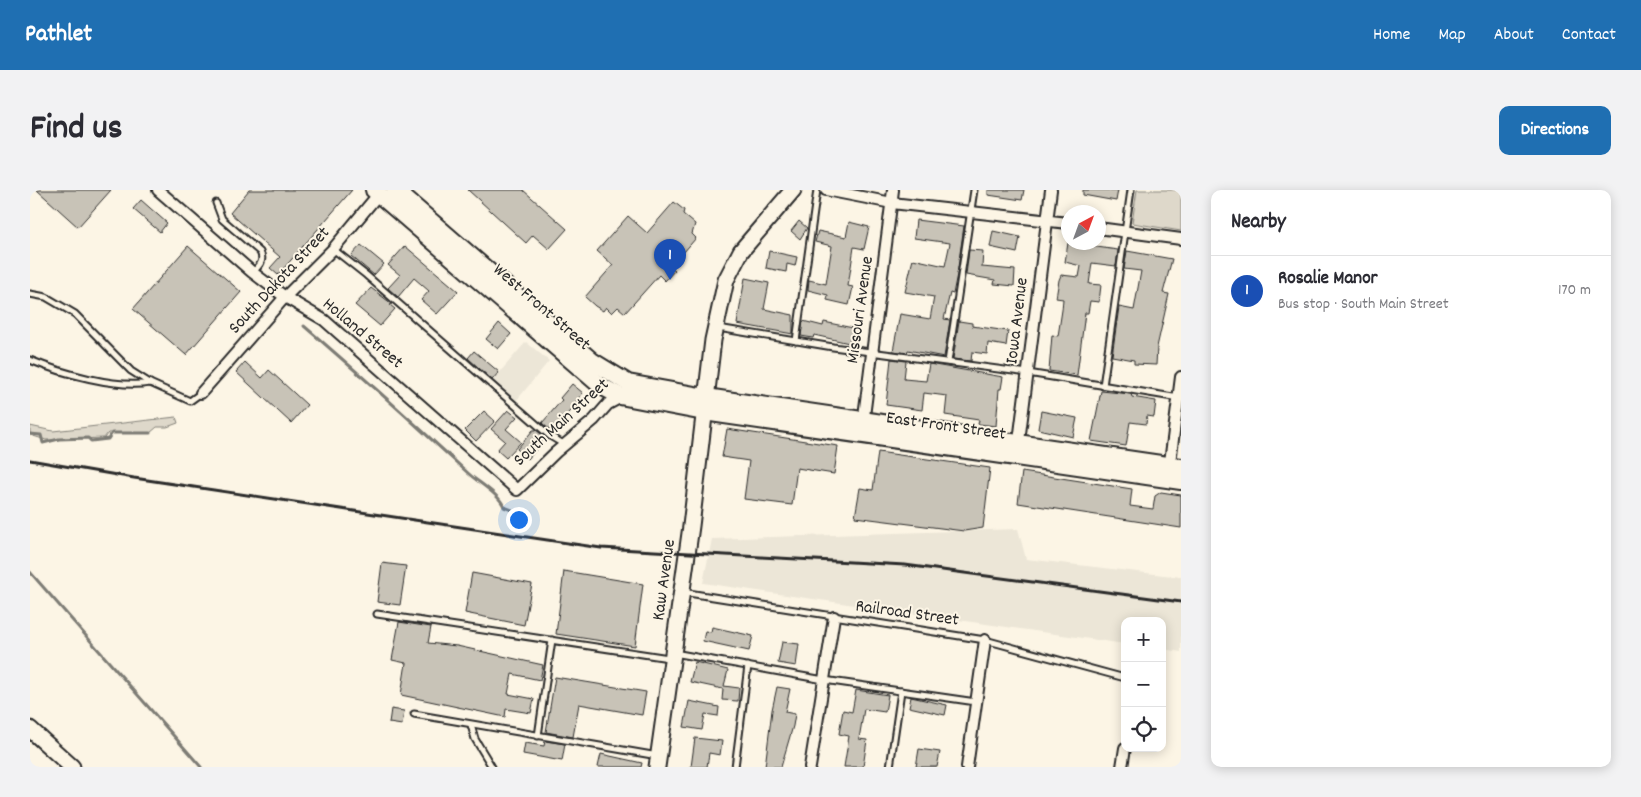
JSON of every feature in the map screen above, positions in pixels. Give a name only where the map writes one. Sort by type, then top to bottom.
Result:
[{"type":"main road","name":"West Front Street","points":[[395,190],[626,390]]},
{"type":"main road","name":"West Front Street","points":[[378,191],[601,386],[705,405]]},
{"type":"main road","name":"East Front Street","points":[[705,405],[1175,473]]},
{"type":"street","name":"Holland Street","points":[[158,190],[252,272],[285,297],[324,320],[517,490]]},
{"type":"street","points":[[826,190],[892,204],[1061,223]]},
{"type":"street","name":"Missouri Avenue","points":[[862,428],[893,190]]},
{"type":"street","name":"Iowa Avenue","points":[[1017,450],[1051,190]]},
{"type":"street","name":"South Dakota Street","points":[[201,393],[285,297],[333,248],[378,191]]},
{"type":"street","points":[[705,405],[715,328],[726,280],[742,251],[789,191]]},
{"type":"street","points":[[1106,229],[1181,239]]},
{"type":"street","points":[[1175,473],[1181,377]]},
{"type":"street","name":"South Main Street","points":[[517,490],[594,420],[608,404],[626,390]]},
{"type":"street","name":"Kaw Avenue","points":[[658,761],[682,592],[705,405]]},
{"type":"street","points":[[810,767],[834,617]]},
{"type":"street","points":[[967,767],[985,640]]},
{"type":"street","points":[[30,729],[72,767]]},
{"type":"street","points":[[1122,767],[1124,752]]},
{"type":"lane","points":[[796,341],[817,190]]},
{"type":"lane","points":[[948,362],[974,190]]},
{"type":"lane","points":[[1103,386],[1131,190]]},
{"type":"lane","points":[[216,203],[222,219],[260,252],[263,257],[261,264],[252,272]]},
{"type":"lane","points":[[333,248],[550,436],[565,446]]},
{"type":"lane","points":[[30,294],[46,297],[75,314],[131,371],[150,383],[190,401],[201,393]]},
{"type":"lane","points":[[715,328],[1028,373],[1179,398]]},
{"type":"lane","points":[[30,360],[106,383],[136,386],[150,383]]},
{"type":"lane","name":"Railroad Street","points":[[682,592],[985,640],[1121,677]]},
{"type":"lane","points":[[377,614],[748,666],[824,680],[976,702]]},
{"type":"lane","points":[[538,736],[552,640]]},
{"type":"lane","points":[[735,767],[748,666]]},
{"type":"lane","points":[[890,767],[901,691]]},
{"type":"lane","points":[[414,714],[538,736],[658,761]]},
{"type":"lane","points":[[471,725],[475,739],[492,767]]},
{"type":"shaded area","points":[[1137,190],[1181,190],[1181,231],[1132,223]]},
{"type":"shaded area","points":[[526,342],[549,361],[516,401],[492,381]]},
{"type":"shaded area","points":[[176,417],[178,423],[167,427],[157,427],[150,433],[108,433],[104,438],[46,440],[30,435],[30,426],[53,431]]},
{"type":"shaded area","points":[[1018,529],[1026,559],[1181,577],[1181,652],[1166,650],[1166,617],[1121,617],[1121,643],[703,583],[712,539]]},
{"type":"building","points":[[37,190],[111,190],[78,227]]},
{"type":"building","points":[[249,190],[352,190],[278,275],[270,268],[280,257],[230,213]]},
{"type":"building","points":[[468,190],[523,190],[567,229],[549,249],[533,235],[526,243]]},
{"type":"building","points":[[988,190],[1024,190],[1022,200],[988,195]]},
{"type":"building","points":[[1083,190],[1118,190],[1116,201],[1083,195]]},
{"type":"building","points":[[141,200],[167,223],[160,232],[133,209]]},
{"type":"building","points":[[674,202],[684,210],[683,214],[695,224],[692,234],[696,238],[671,267],[675,270],[665,281],[659,275],[625,313],[618,307],[612,313],[606,307],[603,311],[595,306],[585,297],[613,265],[597,251],[628,216],[647,233]]},
{"type":"building","points":[[916,220],[964,226],[953,294],[950,293],[944,319],[950,320],[944,357],[908,350],[907,353],[893,351],[900,314],[930,319],[934,297],[905,292],[913,259],[945,266],[950,243],[914,238]]},
{"type":"building","points":[[799,221],[807,228],[800,239],[791,231]]},
{"type":"building","points":[[849,222],[869,227],[864,249],[854,247],[848,286],[853,287],[849,305],[827,300],[828,295],[808,290],[809,280],[826,284],[832,246],[815,242],[818,231],[846,237]]},
{"type":"building","points":[[993,231],[1020,237],[1017,253],[990,247]]},
{"type":"building","points":[[361,245],[384,264],[374,275],[351,256]]},
{"type":"building","points":[[188,246],[241,292],[186,355],[133,309]]},
{"type":"building","points":[[405,246],[458,291],[437,314],[421,300],[429,291],[414,278],[398,297],[388,288],[400,275],[388,265]]},
{"type":"building","points":[[1106,248],[1118,250],[1116,266],[1092,263],[1089,284],[1101,285],[1099,302],[1090,301],[1088,313],[1085,313],[1077,375],[1049,371],[1052,335],[1058,336],[1062,310],[1063,299],[1056,298],[1059,280],[1061,275],[1079,277],[1081,266],[1065,262],[1067,250],[1106,250]]},
{"type":"building","points":[[969,250],[983,251],[982,267],[1015,270],[1014,286],[994,284],[995,280],[966,275]]},
{"type":"building","points":[[769,251],[797,257],[795,266],[787,264],[786,272],[766,268]]},
{"type":"building","points":[[1127,251],[1172,259],[1163,293],[1169,294],[1157,347],[1156,365],[1134,364],[1134,360],[1112,356],[1119,307],[1134,310],[1141,271],[1124,269]]},
{"type":"building","points":[[745,278],[769,283],[764,309],[793,315],[793,334],[737,324]]},
{"type":"building","points":[[371,288],[392,304],[390,305],[395,309],[380,326],[355,305]]},
{"type":"building","points":[[803,321],[823,326],[824,322],[853,328],[849,343],[814,335],[813,338],[801,336]]},
{"type":"building","points":[[959,321],[972,323],[972,326],[1008,331],[1006,346],[988,343],[987,354],[972,352],[971,361],[953,359]]},
{"type":"building","points":[[499,323],[511,334],[498,349],[486,339]]},
{"type":"building","points":[[474,351],[499,372],[492,380],[468,358]]},
{"type":"building","points":[[891,359],[906,361],[904,379],[926,381],[929,364],[1003,377],[1001,389],[999,389],[996,426],[978,424],[979,420],[945,415],[947,396],[924,393],[922,410],[886,405]]},
{"type":"building","points":[[245,362],[262,378],[269,370],[307,405],[291,423],[236,372]]},
{"type":"building","points":[[572,384],[583,393],[576,401],[578,403],[552,432],[542,423],[562,400],[560,398]]},
{"type":"building","points":[[1101,391],[1131,394],[1132,397],[1156,401],[1154,417],[1147,416],[1146,424],[1130,422],[1126,446],[1091,441]]},
{"type":"building","points":[[508,410],[517,417],[506,429],[521,442],[506,458],[497,450],[505,441],[491,429]]},
{"type":"building","points":[[484,411],[495,421],[476,441],[465,430]]},
{"type":"building","points":[[1041,411],[1077,418],[1073,437],[1038,429]]},
{"type":"building","points":[[727,429],[838,446],[834,474],[797,468],[792,505],[744,499],[749,461],[722,457]]},
{"type":"building","points":[[533,430],[536,430],[546,438],[528,459],[517,449]]},
{"type":"building","points":[[878,452],[990,468],[983,528],[964,531],[855,517],[860,488],[873,490]]},
{"type":"building","points":[[1022,472],[1132,489],[1130,506],[1153,509],[1155,496],[1161,492],[1181,495],[1181,528],[1018,503]]},
{"type":"building","points":[[382,563],[406,566],[400,605],[377,602]]},
{"type":"building","points":[[564,571],[643,584],[635,646],[556,634]]},
{"type":"building","points":[[472,573],[532,584],[524,625],[465,613]]},
{"type":"building","points":[[399,622],[431,627],[428,643],[457,646],[543,665],[540,680],[512,674],[508,694],[534,699],[531,713],[506,709],[505,717],[401,695],[406,663],[392,660]]},
{"type":"building","points":[[712,627],[753,636],[749,651],[703,641],[705,631],[711,632]]},
{"type":"building","points":[[782,642],[799,644],[796,666],[778,663]]},
{"type":"building","points":[[695,662],[728,670],[724,686],[739,688],[738,701],[722,700],[723,689],[690,682]]},
{"type":"building","points":[[555,677],[646,692],[642,715],[579,704],[573,737],[546,732]]},
{"type":"building","points":[[777,687],[790,689],[785,712],[795,714],[781,767],[765,767],[772,710]]},
{"type":"building","points":[[856,690],[888,695],[885,712],[864,709],[859,739],[867,740],[863,767],[844,767],[849,736],[839,734],[843,710],[852,712]]},
{"type":"building","points":[[911,697],[947,705],[945,715],[909,707]]},
{"type":"building","points":[[689,701],[719,707],[718,716],[705,714],[702,730],[684,727]]},
{"type":"building","points":[[391,709],[404,711],[402,725],[389,723]]},
{"type":"building","points":[[695,738],[722,741],[720,755],[709,753],[707,767],[691,767]]},
{"type":"building","points":[[545,741],[565,744],[562,761],[523,754],[525,743],[544,746]]},
{"type":"building","points":[[919,749],[940,752],[937,767],[916,767]]},
{"type":"building","points":[[601,754],[642,763],[641,767],[598,767]]},
{"type":"waterway","points":[[304,326],[469,474],[494,494],[504,507],[512,510]]},
{"type":"waterway","points":[[30,434],[41,435],[43,443],[59,439],[88,438],[91,441],[108,439],[112,433],[150,433]]},
{"type":"waterway","points":[[30,572],[201,767]]},
{"type":"railway","points":[[30,460],[134,478],[601,548],[905,565],[1181,602]]},
{"type":"place","name":"Rosalie Manor","points":[[670,280]]}]
